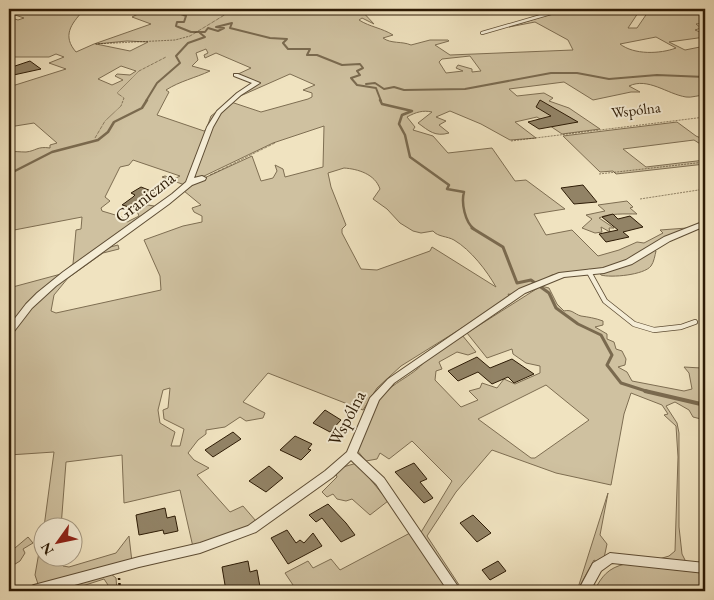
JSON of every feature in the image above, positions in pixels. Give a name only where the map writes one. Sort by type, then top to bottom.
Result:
[{"type":"street","name":"Graniczna","points":[[9,332],[18,316],[73,267],[175,196],[189,183],[210,127],[219,112],[239,94],[257,83],[236,75]]},
{"type":"street","points":[[189,183],[202,178]]},
{"type":"street","name":"Wspólna","points":[[34,591],[200,548],[252,529],[329,474],[351,454],[375,398],[391,381],[522,291],[562,275],[589,272],[630,262],[667,239],[705,223]]},
{"type":"street","points":[[351,454],[380,481],[455,591]]},
{"type":"street","points":[[584,591],[597,567],[610,558],[705,568]]},
{"type":"lane","points":[[482,33],[565,9]]},
{"type":"lane","points":[[589,272],[605,301],[634,324],[654,330],[681,327],[695,322]]},
{"type":"path","points":[[9,14],[23,14],[37,10]]},
{"type":"path","points":[[96,44],[175,40],[190,36],[231,11]]},
{"type":"path","points":[[95,138],[105,121],[123,104],[124,98],[117,93],[139,71],[166,57]]},
{"type":"path","name":"Wspólna","points":[[511,141],[520,142],[705,117]]},
{"type":"path","points":[[202,178],[275,143]]},
{"type":"path","points":[[599,174],[705,162]]},
{"type":"path","points":[[640,198],[705,189]]},
{"type":"path","points":[[118,568],[120,591]]},
{"type":"shaded area","points":[[9,9],[145,9],[83,11],[72,25],[69,35],[76,52],[94,44],[151,24],[132,17],[148,9],[329,9],[333,11],[360,9],[374,24],[362,18],[359,20],[393,35],[383,38],[386,40],[411,45],[430,40],[448,40],[435,45],[450,55],[573,50],[568,40],[535,22],[509,27],[567,9],[631,9],[630,11],[638,13],[628,28],[637,28],[650,9],[705,9],[705,23],[696,24],[701,28],[695,30],[705,34],[705,37],[669,42],[685,50],[705,46],[705,95],[686,97],[643,84],[629,86],[640,92],[631,92],[593,100],[564,82],[509,89],[517,96],[544,93],[553,98],[549,101],[569,108],[600,129],[562,134],[537,117],[515,122],[536,138],[510,140],[481,124],[450,111],[436,117],[446,121],[439,125],[449,133],[444,134],[432,132],[418,123],[432,112],[419,112],[407,117],[415,127],[413,130],[433,136],[448,153],[492,148],[515,181],[526,180],[565,209],[534,214],[546,235],[572,230],[598,256],[637,242],[644,243],[663,233],[660,230],[687,228],[667,237],[631,259],[604,268],[552,275],[515,295],[508,294],[510,298],[401,366],[377,388],[363,410],[268,373],[243,402],[265,413],[263,418],[246,421],[240,417],[225,427],[206,430],[206,434],[198,440],[188,453],[194,460],[209,468],[197,475],[230,512],[243,506],[256,521],[262,519],[238,531],[193,547],[180,490],[124,503],[122,455],[66,462],[62,518],[45,518],[54,452],[9,455],[9,339],[17,327],[41,298],[73,269],[104,250],[118,245],[119,249],[103,253],[68,278],[54,295],[51,311],[56,313],[161,290],[160,276],[144,240],[183,226],[202,222],[202,216],[194,212],[192,208],[201,205],[184,191],[200,180],[252,156],[261,181],[273,178],[277,171],[275,165],[283,169],[285,177],[323,167],[324,126],[273,143],[200,178],[193,177],[216,119],[231,102],[261,112],[312,97],[312,93],[303,90],[315,85],[290,74],[238,97],[258,84],[255,81],[236,75],[251,68],[216,53],[205,58],[204,55],[208,53],[206,49],[196,53],[198,60],[192,66],[210,71],[166,90],[169,92],[157,115],[204,131],[211,116],[220,109],[210,124],[187,183],[185,185],[162,177],[174,179],[180,176],[133,160],[129,165],[120,167],[105,197],[110,201],[101,208],[102,211],[122,217],[127,222],[139,216],[137,211],[148,205],[154,206],[154,209],[63,274],[17,316],[9,330],[9,288],[61,274],[73,264],[76,230],[81,229],[82,217],[9,231],[9,152],[26,152],[50,148],[50,145],[57,143],[34,123],[9,127],[9,110],[12,109],[9,107],[9,87],[66,69],[49,63],[64,57],[56,54],[49,57],[9,57],[9,17],[18,20],[24,18],[9,13]],"holes":[[[656,37],[676,48],[640,52],[620,44]],[[127,41],[148,42],[130,51],[96,44]],[[470,56],[481,71],[472,72],[472,69],[458,65],[456,68],[463,71],[446,73],[439,62],[442,59]],[[121,66],[136,71],[130,75],[117,74],[115,76],[123,80],[112,85],[98,79]],[[344,168],[360,171],[370,176],[380,189],[373,199],[387,209],[400,223],[413,231],[421,233],[433,231],[454,240],[478,261],[496,287],[432,247],[430,251],[377,270],[361,269],[342,233],[342,229],[346,225],[331,187],[328,173]],[[170,388],[168,408],[163,410],[164,419],[184,429],[180,446],[171,446],[175,432],[160,423],[158,410],[163,390]]]},
{"type":"shaded area","points":[[677,122],[696,136],[705,140],[705,147],[694,140],[623,149],[646,167],[705,160],[705,164],[616,174],[613,171],[600,172],[563,136]]},
{"type":"shaded area","points":[[627,201],[633,207],[630,208],[637,214],[612,215],[599,218],[614,228],[609,228],[610,232],[601,227],[602,232],[595,233],[582,228],[592,219],[586,215],[605,211],[598,205]]},
{"type":"shaded area","points":[[653,250],[656,251],[651,266],[642,272],[612,276],[601,275],[599,272]]},
{"type":"shaded area","points":[[541,286],[549,288],[557,304],[564,311],[603,321],[603,325],[595,327],[607,334],[607,339],[614,342],[616,349],[622,351],[626,359],[625,365],[618,367],[627,372],[632,381],[684,391],[692,389],[689,373],[684,367],[701,368],[705,371],[705,420],[693,417],[689,410],[675,402],[666,406],[677,423],[679,433],[679,527],[682,554],[686,562],[659,559],[669,556],[675,551],[678,457],[676,426],[664,415],[668,414],[662,405],[631,393],[624,414],[611,485],[556,473],[492,450],[456,492],[427,536],[463,591],[460,591],[420,534],[452,481],[412,441],[389,459],[380,453],[377,459],[366,461],[356,449],[369,418],[382,396],[422,365],[424,361],[462,335],[476,352],[468,355],[457,352],[439,362],[442,369],[436,371],[435,380],[461,407],[478,400],[469,391],[480,388],[482,383],[497,388],[504,379],[515,384],[540,373],[540,366],[526,363],[513,354],[512,349],[487,358],[467,333]],"holes":[[[546,385],[589,420],[535,458],[531,458],[478,419]]]},
{"type":"shaded area","points":[[357,463],[388,501],[370,515],[352,499],[346,501],[337,499],[333,494],[327,497],[322,492],[337,477],[336,474],[343,467]]},
{"type":"shaded area","points":[[608,493],[600,535],[607,544],[604,558],[597,562],[594,560],[577,591]]},
{"type":"shaded area","points":[[410,533],[451,591],[297,591],[285,573],[308,561],[313,568],[331,559],[340,570]]},
{"type":"shaded area","points":[[129,536],[132,562],[38,584],[35,575],[36,568],[82,568],[82,563],[116,553]]},
{"type":"shaded area","points":[[28,537],[32,542],[23,549],[25,553],[20,561],[12,566],[9,564],[13,557],[9,555],[9,545],[15,548]]},
{"type":"shaded area","points":[[625,564],[705,573],[705,591],[594,591],[606,573]]},
{"type":"shaded area","points":[[111,574],[116,578],[117,591],[112,591],[104,579],[67,591],[52,591]]},
{"type":"building","points":[[30,61],[41,69],[9,76],[9,68]]},
{"type":"building","points":[[540,100],[578,122],[539,129],[528,122],[551,116],[536,107]]},
{"type":"building","points":[[583,185],[597,202],[574,204],[561,188]]},
{"type":"building","points":[[141,187],[159,194],[136,209],[122,205],[135,195],[131,193]]},
{"type":"building","points":[[613,214],[618,219],[630,216],[643,227],[623,232],[629,237],[606,242],[599,234],[618,230],[602,217]]},
{"type":"building","points":[[477,357],[490,368],[512,359],[534,374],[514,383],[508,377],[492,384],[478,372],[458,381],[448,371]]},
{"type":"building","points":[[325,410],[341,420],[330,432],[313,423]]},
{"type":"building","points":[[233,432],[241,439],[213,457],[205,450]]},
{"type":"building","points":[[295,436],[312,444],[308,449],[311,450],[301,460],[280,450]]},
{"type":"building","points":[[414,463],[427,479],[420,482],[433,498],[424,503],[395,472]]},
{"type":"building","points":[[269,466],[283,478],[266,492],[249,481]]},
{"type":"building","points":[[328,504],[355,535],[341,542],[322,518],[316,522],[309,515]]},
{"type":"building","points":[[165,508],[167,518],[175,516],[178,531],[164,534],[163,530],[139,535],[136,515]]},
{"type":"building","points":[[473,515],[491,533],[477,542],[460,523]]},
{"type":"building","points":[[287,530],[296,543],[300,540],[304,543],[313,533],[322,546],[288,564],[271,538]]},
{"type":"building","points":[[248,561],[250,572],[257,570],[260,587],[239,591],[226,591],[222,567]]},
{"type":"building","points":[[498,561],[506,571],[490,580],[482,570]]},
{"type":"waterway","points":[[55,9],[60,13],[80,9]]},
{"type":"waterway","points":[[85,9],[97,9]]},
{"type":"waterway","points":[[169,9],[186,16],[184,22],[177,22],[176,26],[191,32],[205,32],[208,28],[218,31],[224,28],[216,27],[232,23],[230,28],[270,38],[287,39],[283,43],[288,49],[310,49],[307,55],[317,55],[342,65],[360,64],[363,68],[357,71],[360,75],[351,78],[357,85],[376,88],[381,101]]},
{"type":"waterway","points":[[146,101],[157,83],[180,63],[176,56],[188,43],[205,37],[200,33]]},
{"type":"waterway","points":[[366,84],[375,83],[384,89],[394,87],[404,90],[465,89],[551,73],[577,73],[609,79],[657,75],[705,77]]},
{"type":"waterway","points":[[9,174],[52,152],[98,140],[108,132],[114,122],[142,108],[147,100]]},
{"type":"waterway","points":[[380,100],[382,104],[412,111],[402,115],[399,124],[405,135],[410,157],[449,185],[447,189],[464,192],[464,212],[468,222],[474,229]]},
{"type":"waterway","points":[[472,228],[503,247],[517,283],[531,280],[549,293],[556,308],[578,324],[601,335],[612,355],[607,365],[621,383],[648,392]]},
{"type":"waterway","points":[[648,392],[705,405]]}]
